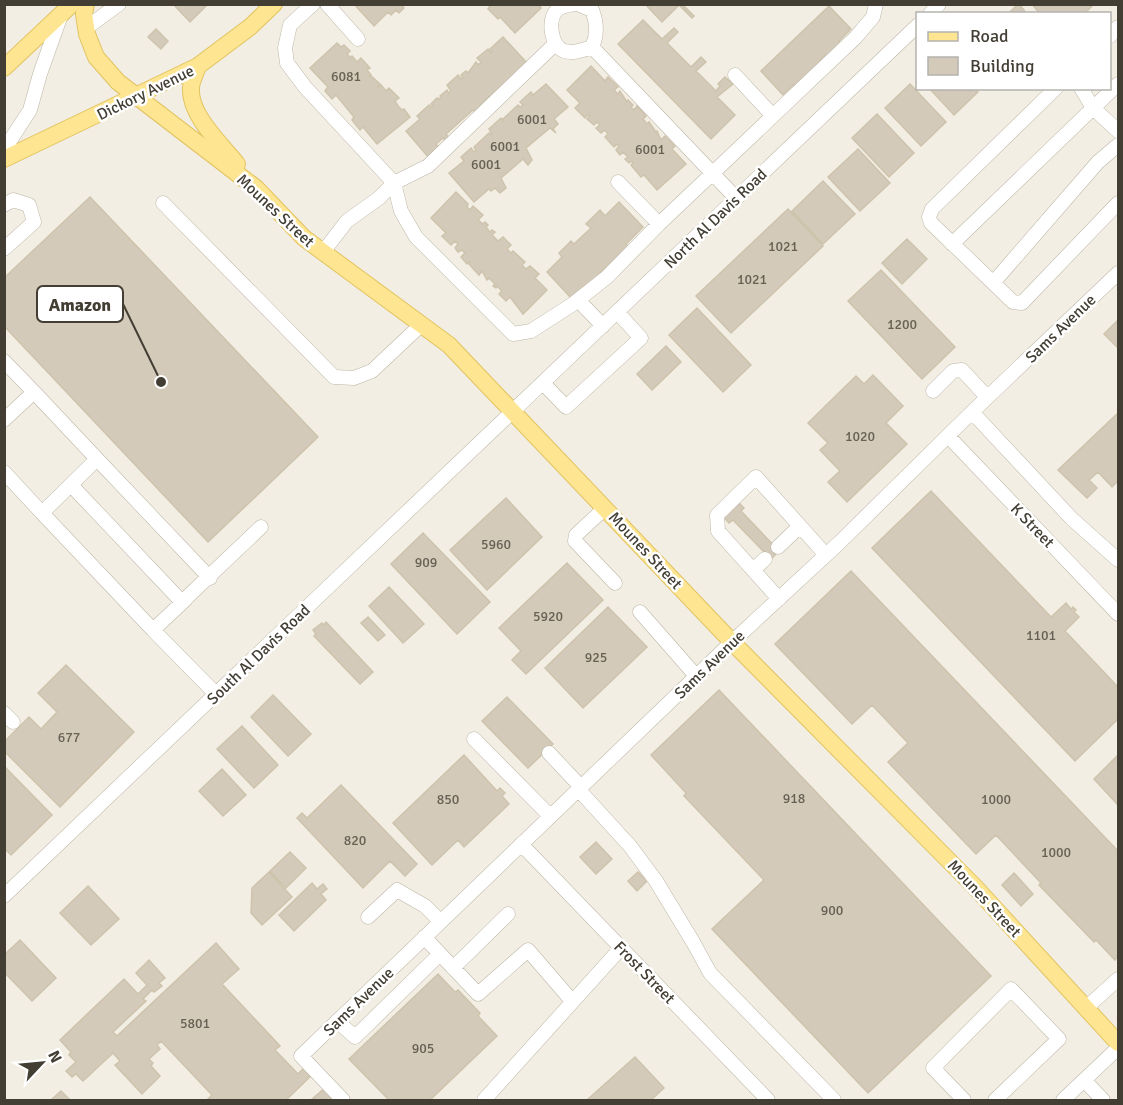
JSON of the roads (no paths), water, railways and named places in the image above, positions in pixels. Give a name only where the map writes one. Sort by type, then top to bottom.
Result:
[{"type":"main road","name":"Mounes Street","points":[[86,4],[84,14],[86,28],[96,57],[118,82],[256,188],[304,238],[449,345],[732,642],[975,887],[1119,1043]]},
{"type":"main road","name":"Dickory Avenue","points":[[4,159],[198,66],[250,27],[274,4]]},
{"type":"main road","points":[[4,68],[66,10]]},
{"type":"main road","points":[[198,66],[190,86],[191,100],[199,117],[256,188]]},
{"type":"street","points":[[86,28],[119,4]]},
{"type":"street","points":[[313,4],[290,25],[285,48],[287,63],[305,87],[394,183],[401,211],[416,237],[513,334],[531,331],[578,300],[607,277],[659,224],[856,37],[873,17],[876,4]]},
{"type":"street","points":[[327,4],[358,39]]},
{"type":"street","points":[[576,4],[597,7],[596,38],[592,47],[576,52],[564,51],[555,44],[552,30],[554,7],[576,4]]},
{"type":"street","points":[[4,150],[30,110],[40,74],[66,10]]},
{"type":"street","name":"North Al Davis Road","points":[[513,412],[916,27]]},
{"type":"street","points":[[323,252],[347,221],[379,198],[394,183],[428,166],[555,44]]},
{"type":"street","points":[[592,47],[736,198]]},
{"type":"street","points":[[735,75],[773,116]]},
{"type":"street","points":[[952,243],[1119,84]]},
{"type":"street","points":[[1054,90],[932,209],[929,217],[931,223],[1012,302],[1022,303],[1119,202]]},
{"type":"street","points":[[1082,90],[1093,108],[1119,131]]},
{"type":"street","points":[[993,283],[1098,162],[1119,145]]},
{"type":"street","points":[[618,182],[659,224]]},
{"type":"street","points":[[4,205],[13,200],[29,205],[34,222],[4,249]]},
{"type":"street","points":[[163,203],[334,377],[354,378],[372,371],[422,324]]},
{"type":"street","name":"Sams Avenue","points":[[343,1101],[301,1056],[1119,273]]},
{"type":"street","points":[[578,300],[603,326]]},
{"type":"street","points":[[543,383],[566,407],[641,338],[617,312]]},
{"type":"street","points":[[4,361],[210,578]]},
{"type":"street","points":[[933,391],[953,370],[962,370],[987,397]]},
{"type":"street","points":[[5,421],[34,392]]},
{"type":"street","name":"South Al Davis Road","points":[[4,896],[513,412]]},
{"type":"street","points":[[972,412],[1072,519],[1119,560]]},
{"type":"street","name":"K Street","points":[[948,436],[1119,614]]},
{"type":"street","points":[[42,513],[97,459]]},
{"type":"street","points":[[4,472],[216,694]]},
{"type":"street","points":[[779,599],[718,531],[717,515],[756,477],[826,555]]},
{"type":"street","points":[[71,485],[182,602],[186,599]]},
{"type":"street","points":[[605,508],[576,535],[575,541],[615,583]]},
{"type":"street","points":[[778,547],[800,526]]},
{"type":"street","points":[[153,630],[261,527]]},
{"type":"street","points":[[753,570],[765,559]]},
{"type":"street","points":[[640,612],[696,677]]},
{"type":"street","points":[[474,739],[550,816]]},
{"type":"street","points":[[549,753],[630,846],[656,881],[710,973],[834,1101]]},
{"type":"street","name":"Frost Street","points":[[520,844],[768,1101]]},
{"type":"street","points":[[368,917],[397,890],[425,906],[440,921]]},
{"type":"street","points":[[453,968],[508,914]]},
{"type":"street","points":[[424,937],[478,994],[528,950],[572,1001]]},
{"type":"street","points":[[483,1101],[621,948]]},
{"type":"street","points":[[338,1021],[355,1037],[440,954]]},
{"type":"street","points":[[1086,1008],[1119,979]]},
{"type":"street","points":[[964,1101],[933,1068],[1011,990],[1059,1039],[995,1101]]},
{"type":"street","points":[[1063,1101],[1119,1048]]},
{"type":"street","points":[[1084,1080],[1103,1101]]},
{"type":"place","name":"Amazon","points":[[161,382]]}]
